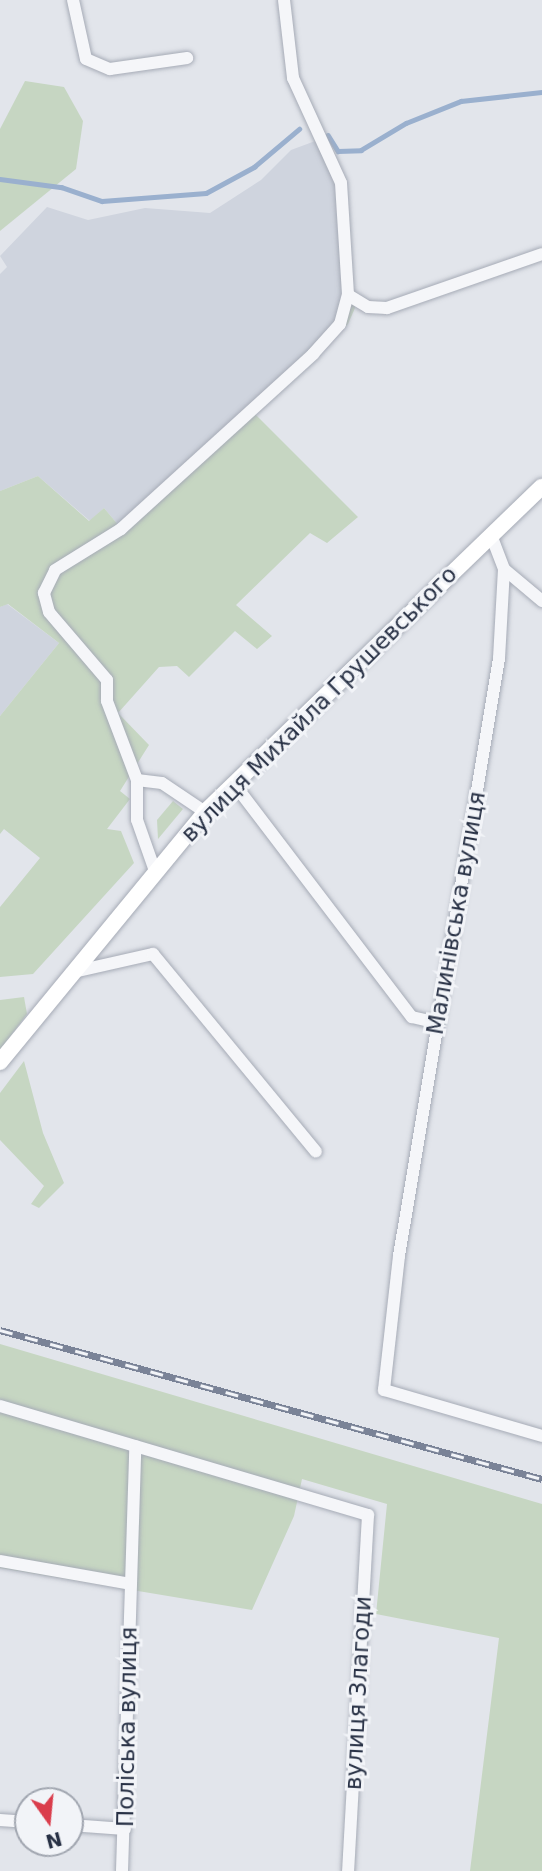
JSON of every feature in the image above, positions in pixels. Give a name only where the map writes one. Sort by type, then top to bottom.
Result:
[{"type":"street","points":[[73,0],[86,59],[110,69],[187,58]]},
{"type":"street","points":[[155,871],[137,820],[137,780],[107,702],[107,680],[49,612],[44,593],[55,570],[121,529],[313,354],[340,324],[348,295],[341,183],[293,78],[284,0]]},
{"type":"street","points":[[348,295],[368,307],[387,307],[542,254]]},
{"type":"street","name":"вулиця Михайла Грушевського","points":[[0,1062],[205,812],[542,487]]},
{"type":"street","points":[[491,535],[504,569],[542,601]]},
{"type":"street","name":"Малинівська вулиця","points":[[504,569],[499,659],[399,1256],[384,1390],[542,1436]]},
{"type":"street","points":[[137,780],[162,783],[205,812]]},
{"type":"street","points":[[235,785],[412,1017],[437,1023]]},
{"type":"street","points":[[73,972],[153,954],[316,1152]]},
{"type":"street","points":[[0,1406],[135,1446]]},
{"type":"street","name":"вулиця Злагоди","points":[[135,1446],[368,1515],[348,1871]]},
{"type":"street","name":"Поліська вулиця","points":[[122,1871],[135,1446]]},
{"type":"street","points":[[0,1561],[130,1584]]},
{"type":"street","points":[[84,1826],[125,1829]]},
{"type":"shaded area","points":[[318,140],[337,191],[346,302],[330,330],[120,527],[104,508],[90,521],[38,476],[0,491],[0,274],[7,267],[0,256],[47,207],[88,220],[145,208],[210,213],[261,180],[291,150]]},
{"type":"shaded area","points":[[7,604],[59,643],[0,716],[0,607]]},
{"type":"green space","points":[[25,81],[64,87],[83,121],[76,169],[0,231],[0,129]]},
{"type":"green space","points":[[351,280],[355,308],[348,324],[253,412],[358,517],[327,543],[310,533],[236,605],[272,636],[257,649],[235,631],[189,677],[177,666],[159,667],[118,713],[149,745],[120,791],[130,799],[107,829],[121,831],[134,863],[33,974],[0,977],[0,907],[40,858],[4,829],[0,834],[0,716],[59,643],[8,604],[0,607],[0,491],[38,476],[89,521],[104,508],[120,527],[317,345],[340,314]]},
{"type":"green space","points":[[173,801],[183,809],[158,839],[157,820]]},
{"type":"green space","points":[[24,997],[27,1014],[0,1050],[0,1000]]},
{"type":"green space","points":[[24,1061],[43,1133],[64,1183],[39,1208],[31,1204],[44,1186],[0,1140],[0,1093]]},
{"type":"green space","points":[[0,1344],[542,1504],[542,1871],[470,1871],[499,1638],[376,1614],[387,1504],[302,1479],[294,1516],[252,1610],[0,1568]]},
{"type":"waterway","points":[[328,135],[338,151],[361,150],[406,123],[461,101],[542,92]]},
{"type":"waterway","points":[[0,179],[61,187],[102,201],[206,193],[254,167],[299,129]]},
{"type":"railway","points":[[0,1330],[542,1479]]}]
